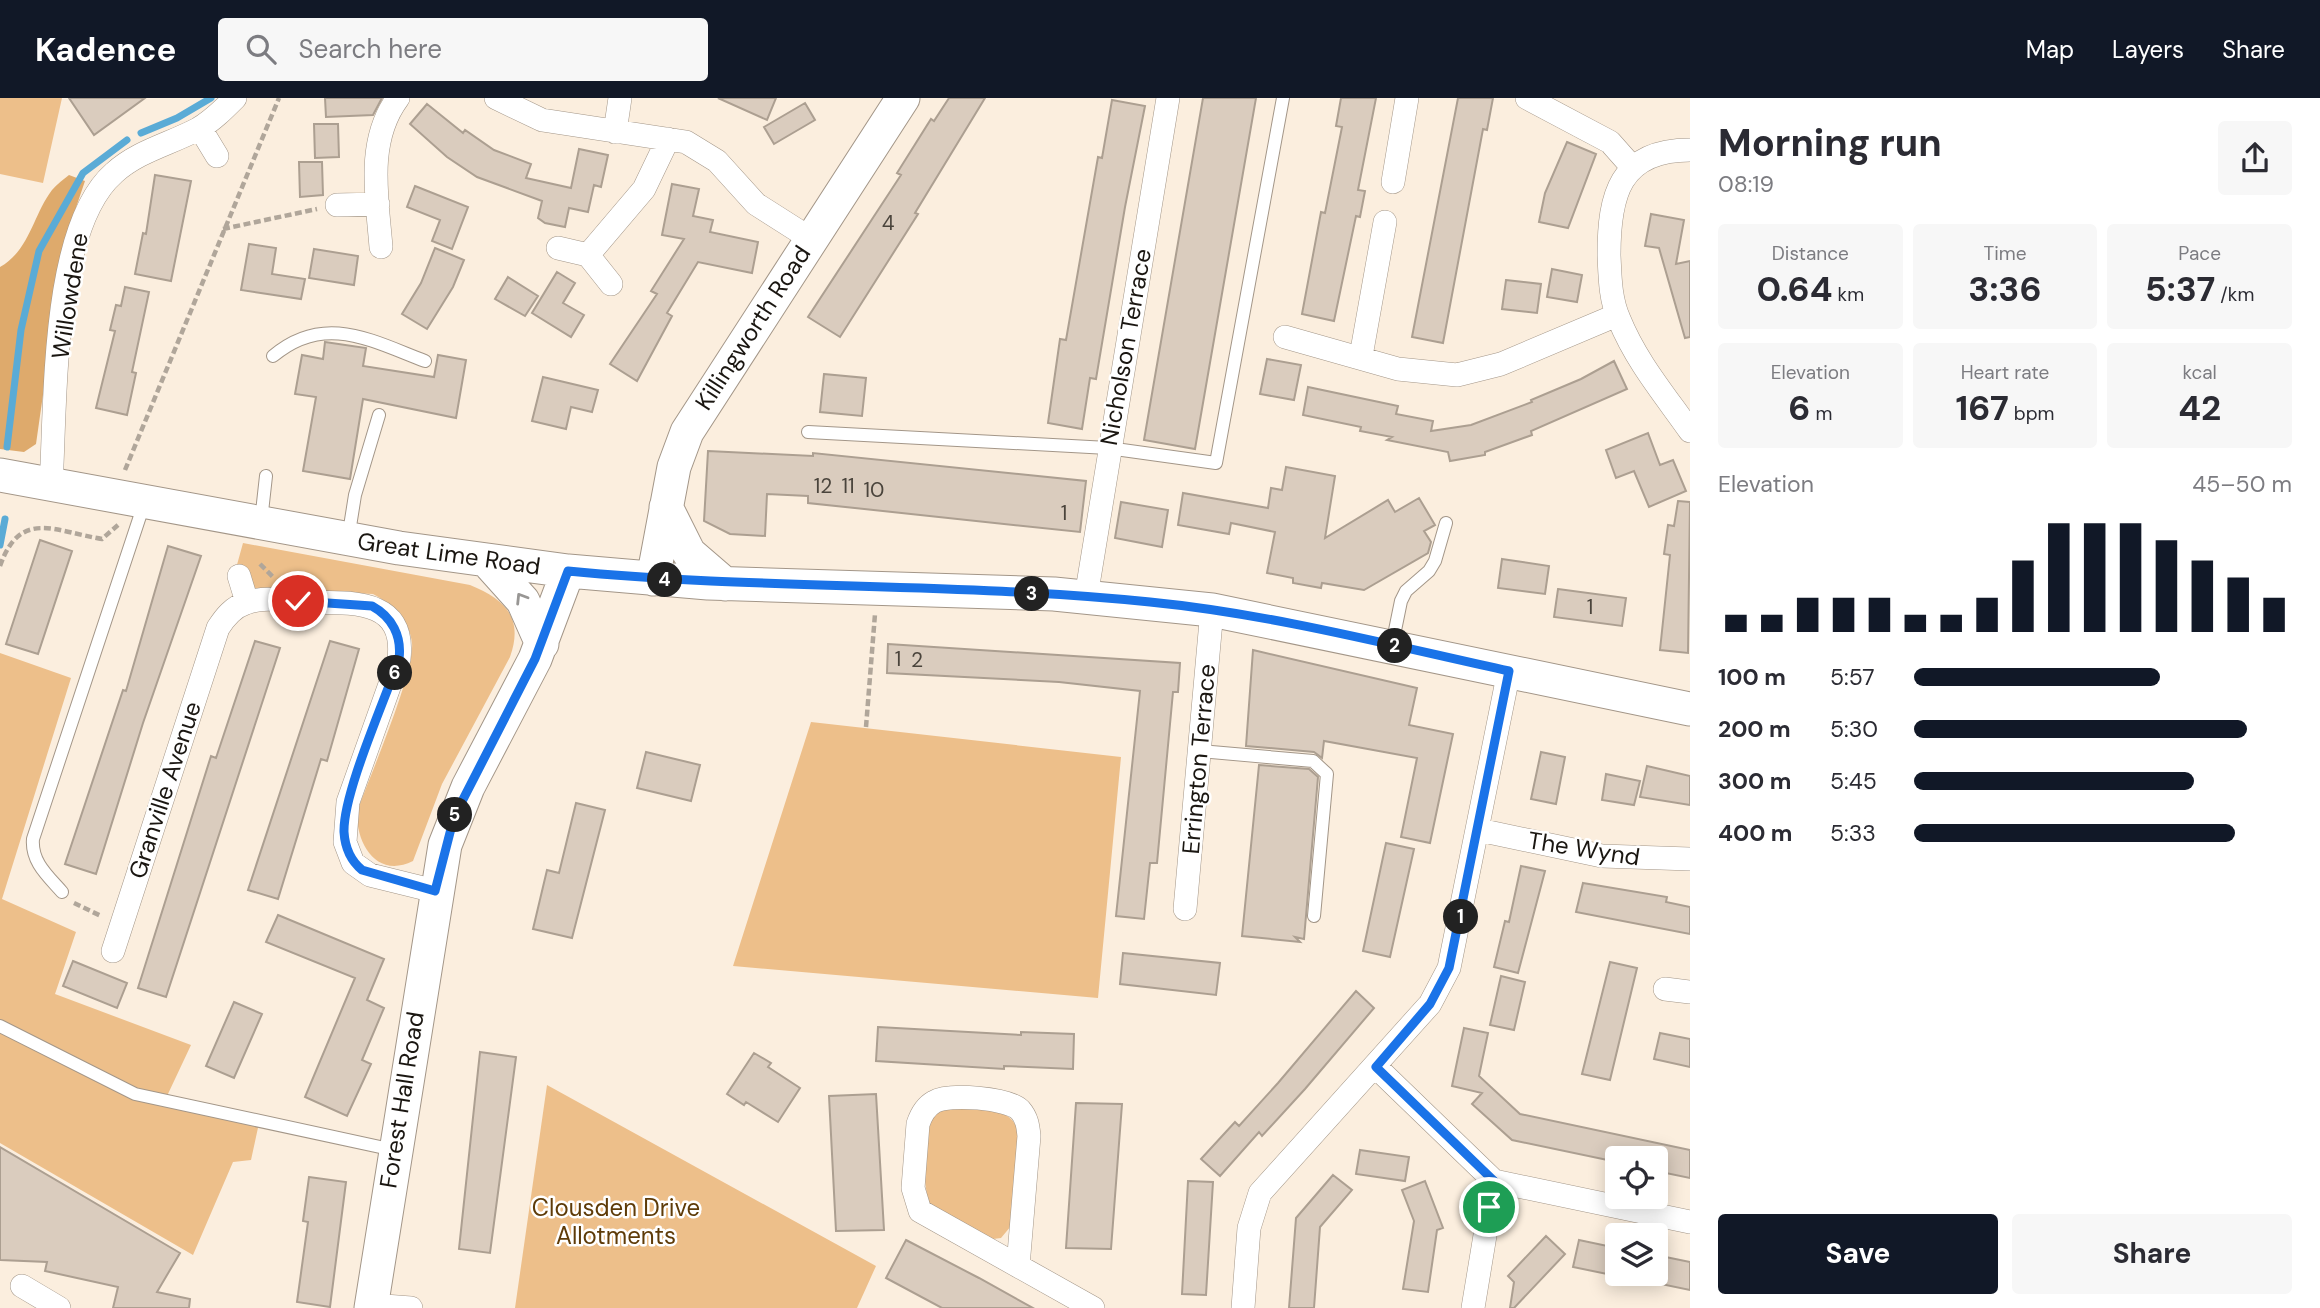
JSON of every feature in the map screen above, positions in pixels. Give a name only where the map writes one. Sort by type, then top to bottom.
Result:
[{"type":"main road","name":"Killingworth Road","points":[[653,579],[674,467],[687,432],[903,98]]},
{"type":"main road","name":"Great Lime Road","points":[[0,475],[348,539],[568,571],[725,584],[1086,597],[1212,610],[1392,645],[1690,709]]},
{"type":"main road","points":[[666,507],[690,553],[725,584]]},
{"type":"main road","points":[[488,561],[523,601],[541,644]]},
{"type":"main road","name":"Forest Hall Road","points":[[371,1306],[435,891],[454,817],[541,644],[568,571]]},
{"type":"street","name":"Willowdene","points":[[51,485],[63,312],[79,226],[97,192],[112,174],[147,151],[200,128],[234,98]]},
{"type":"street","points":[[381,247],[378,144],[382,126],[398,98]]},
{"type":"street","points":[[496,98],[542,120],[668,139],[702,150],[756,204],[811,239]]},
{"type":"street","points":[[615,132],[620,98]]},
{"type":"street","name":"Nicholson Terrace","points":[[1086,597],[1108,448],[1168,98]]},
{"type":"street","points":[[1393,182],[1407,98]]},
{"type":"street","points":[[1527,98],[1611,142],[1633,168]]},
{"type":"street","points":[[200,128],[217,156]]},
{"type":"street","points":[[588,255],[644,189],[668,139]]},
{"type":"street","points":[[1686,416],[1636,356],[1617,315],[1609,268],[1611,208],[1622,181],[1633,168],[1661,153],[1690,150]]},
{"type":"street","points":[[337,205],[378,204]]},
{"type":"street","points":[[1361,356],[1385,222]]},
{"type":"street","points":[[558,248],[588,255],[611,284]]},
{"type":"street","points":[[1285,337],[1361,356],[1398,369],[1457,375],[1501,363],[1617,315]]},
{"type":"street","points":[[239,576],[247,602],[298,601],[372,606],[394,627],[399,638],[399,659],[348,802],[345,842],[353,863],[362,870],[435,891]]},
{"type":"street","name":"Granville Avenue","points":[[113,951],[218,628],[232,611],[247,602]]},
{"type":"street","name":"Errington Terrace","points":[[1185,909],[1212,610]]},
{"type":"street","points":[[1243,1308],[1249,1228],[1260,1193],[1376,1067],[1430,1004],[1442,984],[1454,950],[1509,671]]},
{"type":"street","name":"The Wynd","points":[[1479,830],[1602,856],[1690,859]]},
{"type":"street","points":[[1665,989],[1690,992]]},
{"type":"street","points":[[1376,1067],[1494,1181],[1690,1222]]},
{"type":"street","points":[[1018,1266],[1029,1136],[1026,1118],[1016,1107],[1001,1101],[952,1098],[934,1102],[921,1115],[918,1124],[913,1188],[916,1203],[927,1216],[1093,1308]]},
{"type":"street","points":[[1473,1308],[1494,1181]]},
{"type":"street","points":[[22,1286],[59,1308]]},
{"type":"street","points":[[371,1306],[411,1308]]},
{"type":"lane","points":[[808,432],[1108,448],[1216,463],[1283,98]]},
{"type":"lane","points":[[273,356],[298,338],[326,332],[364,338],[425,361]]},
{"type":"lane","points":[[348,539],[353,505],[379,415]]},
{"type":"lane","points":[[261,522],[266,476]]},
{"type":"lane","points":[[62,892],[34,856],[33,838],[129,499]]},
{"type":"lane","points":[[1392,645],[1401,601],[1406,591],[1429,571],[1435,561],[1446,523]]},
{"type":"lane","points":[[1200,751],[1313,761],[1326,774],[1314,916]]},
{"type":"lane","points":[[0,1026],[135,1094],[394,1150]]},
{"type":"path","points":[[0,566],[16,535],[32,527],[102,539],[129,499],[222,229],[279,98]]},
{"type":"path","points":[[222,229],[337,205]]},
{"type":"path","points":[[254,559],[298,601]]},
{"type":"path","points":[[866,727],[877,588]]},
{"type":"path","points":[[62,892],[80,908],[121,924]]},
{"type":"green space","points":[[0,98],[62,98],[43,183],[0,174]]},
{"type":"green space","points":[[243,543],[470,585],[502,604],[513,621],[514,643],[510,657],[442,784],[413,861],[389,865],[379,862],[371,855],[360,836],[357,812],[406,677],[412,643],[408,627],[393,608],[373,594],[254,588],[235,572]]},
{"type":"green space","points":[[0,653],[71,678],[2,899],[76,932],[55,994],[191,1045],[167,1096],[259,1123],[251,1160],[233,1162],[193,1255],[0,1143]]},
{"type":"green space","points":[[811,722],[1121,757],[1098,998],[733,966]]},
{"type":"green space","name":"Clousden Drive Allotments","points":[[547,1085],[876,1266],[857,1308],[515,1308]]},
{"type":"green space","points":[[955,1106],[1001,1112],[1008,1116],[1019,1131],[1011,1226],[1001,1238],[993,1239],[929,1204],[924,1161],[925,1137],[935,1114]]},
{"type":"shaded area","points":[[69,175],[85,181],[65,240],[36,444],[24,452],[0,449],[0,267],[10,260],[25,242],[52,190]]},
{"type":"building","points":[[69,98],[145,98],[94,135]]},
{"type":"building","points":[[325,98],[382,98],[373,115],[326,117]]},
{"type":"building","points":[[718,98],[776,98],[767,120]]},
{"type":"building","points":[[949,98],[985,98],[915,213],[918,214],[840,337],[808,317],[901,175],[897,173],[931,119],[934,121]]},
{"type":"building","points":[[1203,98],[1256,98],[1195,449],[1144,440]]},
{"type":"building","points":[[1341,98],[1376,98],[1358,190],[1365,191],[1360,217],[1356,216],[1334,321],[1302,314],[1321,212],[1325,213],[1342,127],[1336,126]]},
{"type":"building","points":[[1458,98],[1493,98],[1487,130],[1483,129],[1443,343],[1412,337]]},
{"type":"building","points":[[1112,100],[1145,106],[1096,379],[1090,378],[1082,429],[1048,423],[1060,339],[1066,340],[1098,157],[1102,158]]},
{"type":"building","points":[[805,103],[815,120],[774,144],[764,127]]},
{"type":"building","points":[[427,104],[463,133],[465,130],[494,150],[531,164],[526,178],[571,188],[579,149],[608,155],[601,187],[594,185],[588,212],[569,208],[565,227],[545,223],[538,218],[542,201],[477,177],[447,157],[410,124]]},
{"type":"building","points":[[314,124],[338,124],[339,157],[315,158]]},
{"type":"building","points":[[1567,142],[1596,154],[1568,228],[1539,222],[1545,193]]},
{"type":"building","points":[[299,162],[322,162],[323,195],[300,197]]},
{"type":"building","points":[[155,175],[191,181],[171,281],[135,274],[143,233],[146,234]]},
{"type":"building","points":[[672,184],[699,189],[693,216],[713,220],[710,232],[758,242],[752,273],[698,262],[667,313],[672,316],[637,381],[610,364],[657,294],[651,291],[684,239],[662,235]]},
{"type":"building","points":[[415,186],[468,207],[452,249],[432,241],[440,220],[407,207]]},
{"type":"building","points":[[1651,214],[1684,220],[1676,264],[1690,261],[1690,337],[1685,338],[1659,248],[1645,246]]},
{"type":"building","points":[[249,244],[276,248],[272,274],[305,279],[301,299],[241,290]]},
{"type":"building","points":[[435,248],[464,260],[453,287],[427,329],[402,314],[421,283]]},
{"type":"building","points":[[314,249],[358,256],[354,285],[309,278]]},
{"type":"building","points":[[1552,269],[1582,275],[1577,302],[1547,297]]},
{"type":"building","points":[[557,272],[575,283],[563,303],[584,315],[571,337],[532,313]]},
{"type":"building","points":[[508,277],[538,296],[525,316],[495,299]]},
{"type":"building","points":[[1506,280],[1541,284],[1537,313],[1502,309]]},
{"type":"building","points":[[125,287],[149,292],[132,372],[136,373],[127,415],[96,408],[115,331],[110,330],[116,305],[121,306]]},
{"type":"building","points":[[325,342],[366,348],[363,366],[434,377],[438,355],[466,360],[456,418],[363,399],[350,479],[303,471],[316,397],[295,394],[302,355],[323,359]]},
{"type":"building","points":[[1267,359],[1301,365],[1294,400],[1260,394]]},
{"type":"building","points":[[1614,361],[1627,389],[1531,431],[1532,435],[1485,452],[1485,455],[1450,461],[1448,452],[1387,440],[1392,437],[1360,431],[1361,427],[1303,415],[1308,387],[1398,406],[1396,414],[1433,421],[1431,431],[1471,425],[1532,402],[1531,400],[1581,379]]},
{"type":"building","points":[[824,374],[866,378],[862,416],[820,412]]},
{"type":"building","points":[[543,377],[598,390],[592,412],[571,407],[566,429],[532,421]]},
{"type":"building","points":[[1648,433],[1660,465],[1673,460],[1686,491],[1649,507],[1634,471],[1616,478],[1606,450]]},
{"type":"building","points":[[708,451],[813,456],[813,453],[1086,481],[1080,532],[808,503],[808,496],[767,494],[765,536],[730,534],[704,521]]},
{"type":"building","points":[[1286,467],[1335,476],[1325,538],[1388,500],[1395,512],[1419,498],[1435,525],[1424,531],[1431,542],[1428,553],[1364,590],[1322,583],[1321,588],[1293,583],[1293,578],[1267,573],[1275,532],[1231,523],[1229,534],[1178,525],[1183,493],[1268,508],[1271,488],[1282,490]]},
{"type":"building","points":[[1678,501],[1690,502],[1688,653],[1660,650],[1670,555],[1664,554],[1668,525],[1674,526]]},
{"type":"building","points":[[1121,502],[1168,510],[1162,547],[1115,538]]},
{"type":"building","points":[[40,540],[72,551],[38,654],[6,644]]},
{"type":"building","points":[[168,546],[201,556],[143,723],[96,874],[65,864],[123,690],[126,691]]},
{"type":"building","points":[[1502,559],[1549,566],[1545,594],[1498,588]]},
{"type":"building","points":[[1558,589],[1626,598],[1622,626],[1554,617]]},
{"type":"building","points":[[255,641],[280,648],[166,997],[138,988],[211,756],[216,758]]},
{"type":"building","points":[[330,641],[359,649],[327,761],[321,759],[278,899],[248,890]]},
{"type":"building","points":[[888,644],[1180,663],[1178,692],[1173,692],[1157,863],[1150,863],[1144,919],[1116,916],[1140,691],[1059,682],[887,673]]},
{"type":"building","points":[[1253,650],[1417,688],[1409,725],[1453,734],[1430,843],[1401,837],[1417,758],[1324,741],[1322,758],[1314,752],[1246,746]]},
{"type":"building","points":[[646,752],[700,765],[691,801],[637,788]]},
{"type":"building","points":[[1541,752],[1565,757],[1556,804],[1531,799]]},
{"type":"building","points":[[1259,765],[1309,769],[1318,777],[1304,939],[1295,937],[1300,942],[1242,936]]},
{"type":"building","points":[[1647,766],[1690,776],[1690,805],[1640,797]]},
{"type":"building","points":[[1606,774],[1640,781],[1634,805],[1602,800]]},
{"type":"building","points":[[576,803],[605,810],[572,938],[533,929],[547,870],[559,873]]},
{"type":"building","points":[[1386,843],[1414,849],[1390,957],[1363,951]]},
{"type":"building","points":[[1521,866],[1545,871],[1518,973],[1494,967],[1505,921],[1509,922]]},
{"type":"building","points":[[1583,883],[1667,897],[1666,902],[1690,907],[1690,934],[1576,912]]},
{"type":"building","points":[[278,915],[384,959],[367,1000],[384,1008],[362,1060],[371,1064],[347,1116],[305,1097],[355,978],[266,942]]},
{"type":"building","points":[[1123,953],[1220,963],[1216,995],[1120,984]]},
{"type":"building","points":[[73,961],[127,983],[117,1008],[63,986]]},
{"type":"building","points":[[1610,962],[1637,968],[1610,1080],[1582,1074]]},
{"type":"building","points":[[1501,976],[1525,982],[1514,1030],[1490,1025]]},
{"type":"building","points":[[1356,991],[1374,1008],[1262,1136],[1259,1132],[1220,1176],[1201,1159],[1235,1122],[1239,1126]]},
{"type":"building","points":[[234,1002],[262,1014],[234,1078],[206,1066]]},
{"type":"building","points":[[878,1027],[1021,1035],[1021,1032],[1074,1034],[1073,1069],[1004,1066],[1004,1069],[876,1061]]},
{"type":"building","points":[[1464,1028],[1488,1033],[1479,1076],[1520,1114],[1690,1150],[1690,1178],[1668,1173],[1668,1146],[1605,1146],[1605,1159],[1512,1140],[1472,1104],[1482,1093],[1452,1086]]},
{"type":"building","points":[[1660,1033],[1690,1039],[1690,1067],[1654,1059]]},
{"type":"building","points":[[480,1052],[516,1057],[490,1253],[459,1249]]},
{"type":"building","points":[[754,1053],[771,1063],[768,1067],[800,1088],[778,1122],[746,1102],[744,1105],[727,1094]]},
{"type":"building","points":[[876,1094],[884,1230],[836,1231],[829,1096]]},
{"type":"building","points":[[1076,1103],[1122,1104],[1111,1249],[1066,1248]]},
{"type":"building","points":[[0,1147],[180,1253],[157,1292],[190,1299],[189,1308],[113,1308],[118,1287],[45,1271],[47,1262],[0,1260]]},
{"type":"building","points":[[1360,1150],[1409,1157],[1405,1181],[1356,1174]]},
{"type":"building","points":[[1333,1175],[1352,1190],[1320,1227],[1314,1308],[1289,1308],[1296,1218]]},
{"type":"building","points":[[309,1177],[346,1182],[330,1307],[297,1302],[308,1222],[303,1221]]},
{"type":"building","points":[[1188,1181],[1213,1182],[1206,1295],[1182,1294]]},
{"type":"building","points":[[1425,1181],[1443,1228],[1437,1230],[1428,1292],[1403,1289],[1414,1221],[1402,1190]]},
{"type":"building","points":[[1546,1236],[1565,1254],[1514,1308],[1510,1308],[1514,1282],[1508,1276]]},
{"type":"building","points":[[906,1240],[1033,1308],[942,1308],[886,1278]]},
{"type":"building","points":[[1579,1240],[1605,1245],[1605,1274],[1573,1267]]},
{"type":"building","points":[[1668,1257],[1690,1262],[1690,1290],[1668,1285]]},
{"type":"waterway","points":[[141,133],[177,118],[211,98]]},
{"type":"waterway","points":[[7,447],[21,330],[39,251],[83,173],[127,140]]},
{"type":"waterway","points":[[0,545],[5,519]]},
{"type":"route","points":[[298,601],[372,606],[388,618],[394,627],[401,648],[399,659],[348,802],[345,842],[353,863],[370,875],[435,891],[454,817],[535,659],[568,571],[708,583],[1054,594],[1150,602],[1255,617],[1509,671],[1449,968],[1430,1004],[1376,1067],[1494,1181],[1489,1207]]}]
